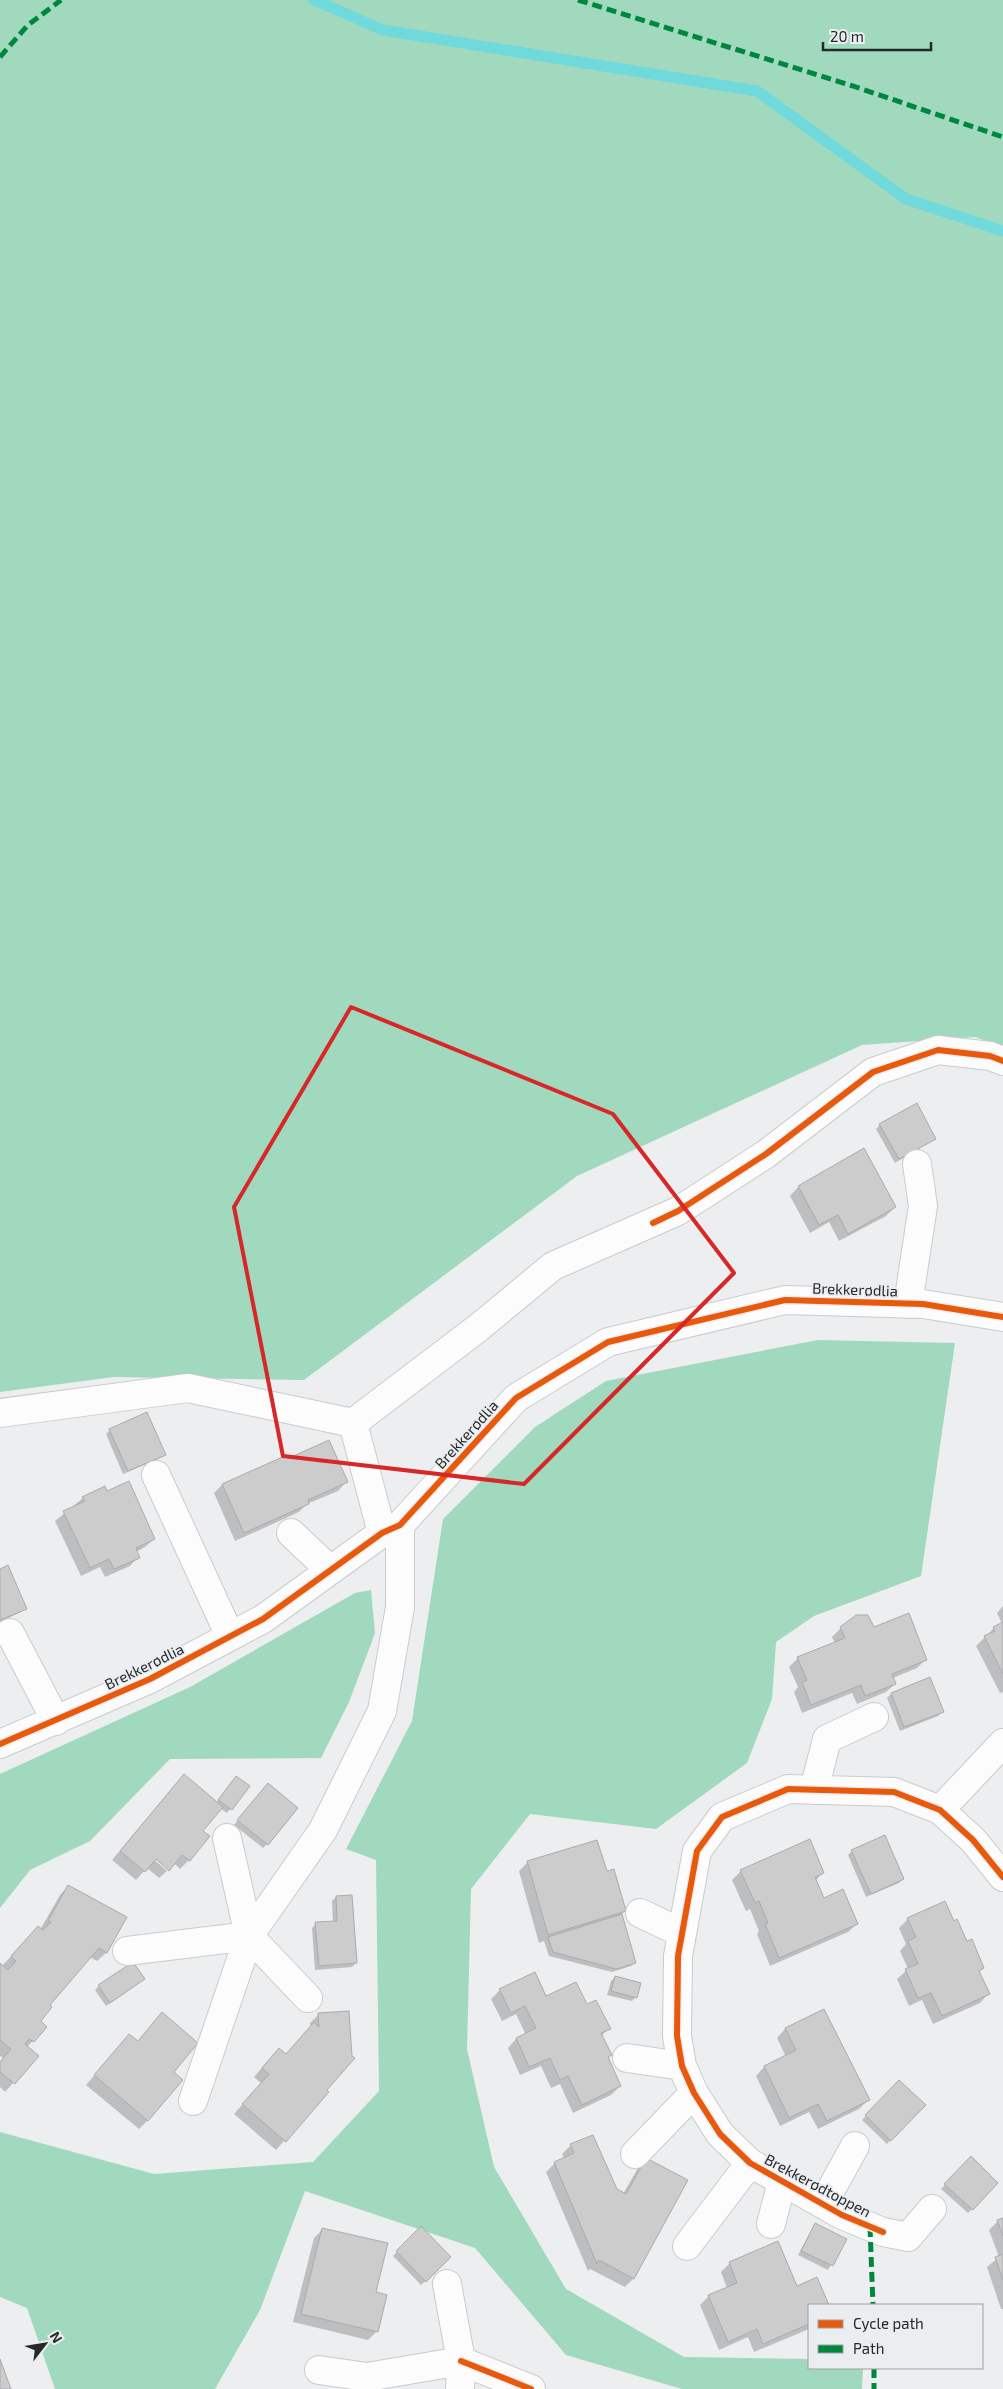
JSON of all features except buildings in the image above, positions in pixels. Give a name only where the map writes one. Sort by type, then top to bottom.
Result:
[{"type":"street","points":[[0,1413],[188,1388],[353,1423],[478,1328],[553,1266],[678,1211],[766,1154],[872,1072],[938,1050],[990,1056],[1003,1061]]},
{"type":"street","points":[[908,1304],[923,1206],[917,1164]]},
{"type":"street","name":"Brekkerødlia","points":[[0,1744],[150,1679],[262,1619],[391,1529],[516,1398],[608,1342],[785,1300],[908,1304],[1003,1317]]},
{"type":"street","points":[[193,2101],[249,1936],[323,1830],[382,1711],[400,1607],[391,1529],[353,1423]]},
{"type":"street","points":[[156,1475],[230,1636]]},
{"type":"street","points":[[290,1533],[330,1570]]},
{"type":"street","points":[[10,1633],[56,1721]]},
{"type":"street","points":[[814,1790],[827,1739],[874,1717]]},
{"type":"street","points":[[940,1810],[990,1766],[1003,1743]]},
{"type":"street","name":"Brekkerødtoppen","points":[[932,2209],[908,2237],[883,2232],[822,2204],[750,2163],[720,2134],[694,2093],[682,2066],[677,2036],[678,1956],[697,1851],[722,1817],[788,1789],[894,1792],[940,1810],[973,1840],[1003,1877]]},
{"type":"street","points":[[227,1838],[249,1936],[308,1998]]},
{"type":"street","points":[[640,1914],[682,1933]]},
{"type":"street","points":[[127,1951],[249,1936]]},
{"type":"street","points":[[627,2058],[682,2066]]},
{"type":"street","points":[[635,2154],[694,2093]]},
{"type":"street","points":[[822,2204],[855,2146]]},
{"type":"street","name":"Brekkerødtoppen","points":[[687,2246],[750,2163]]},
{"type":"street","points":[[771,2224],[782,2182]]},
{"type":"street","points":[[447,2284],[461,2360],[460,2389]]},
{"type":"street","points":[[319,2370],[367,2378],[461,2360],[531,2389]]},
{"type":"highlighted area","points":[[351,1007],[613,1114],[734,1273],[524,1484],[283,1456],[234,1207]]},
{"type":"green space","points":[[0,0],[1003,0],[1003,1047],[975,1037],[862,1045],[577,1176],[304,1380],[114,1377],[0,1392]]},
{"type":"green space","points":[[818,1340],[955,1343],[921,1576],[814,1616],[776,1642],[772,1699],[747,1763],[656,1829],[530,1814],[471,1889],[467,2049],[494,2167],[566,2289],[684,2357],[808,2359],[808,2369],[863,2369],[862,2389],[682,2389],[566,2355],[475,2248],[305,2191],[260,2310],[215,2389],[55,2389],[27,2308],[0,2297],[0,2132],[154,2174],[313,2162],[379,2091],[376,1860],[346,1849],[412,1721],[443,1519],[535,1427],[606,1381]]},
{"type":"green space","points":[[371,1590],[375,1633],[349,1702],[321,1758],[170,1759],[90,1841],[30,1870],[0,1908],[0,1774],[190,1687],[355,1593]]},
{"type":"waterway","points":[[314,0],[383,30],[757,91],[906,199],[1003,231]]},
{"type":"marked path","points":[[0,57],[28,25],[61,0]]},
{"type":"marked path","points":[[578,0],[853,86],[1003,137]]},
{"type":"marked path","points":[[870,2227],[873,2304]]},
{"type":"marked path","points":[[874,2369],[874,2389]]},
{"type":"cycle path","points":[[653,1223],[678,1211],[766,1154],[873,1072],[938,1050],[990,1056],[1003,1061]]},
{"type":"cycle path","points":[[0,1744],[150,1679],[263,1619],[382,1533],[400,1525],[516,1398],[608,1342],[785,1300],[923,1304],[1003,1317]]},
{"type":"cycle path","points":[[883,2232],[842,2215],[750,2163],[720,2134],[694,2093],[682,2066],[677,2036],[678,1956],[697,1851],[722,1817],[788,1789],[894,1792],[940,1810],[973,1840],[1003,1877]]},
{"type":"cycle path","points":[[461,2361],[531,2389]]}]
